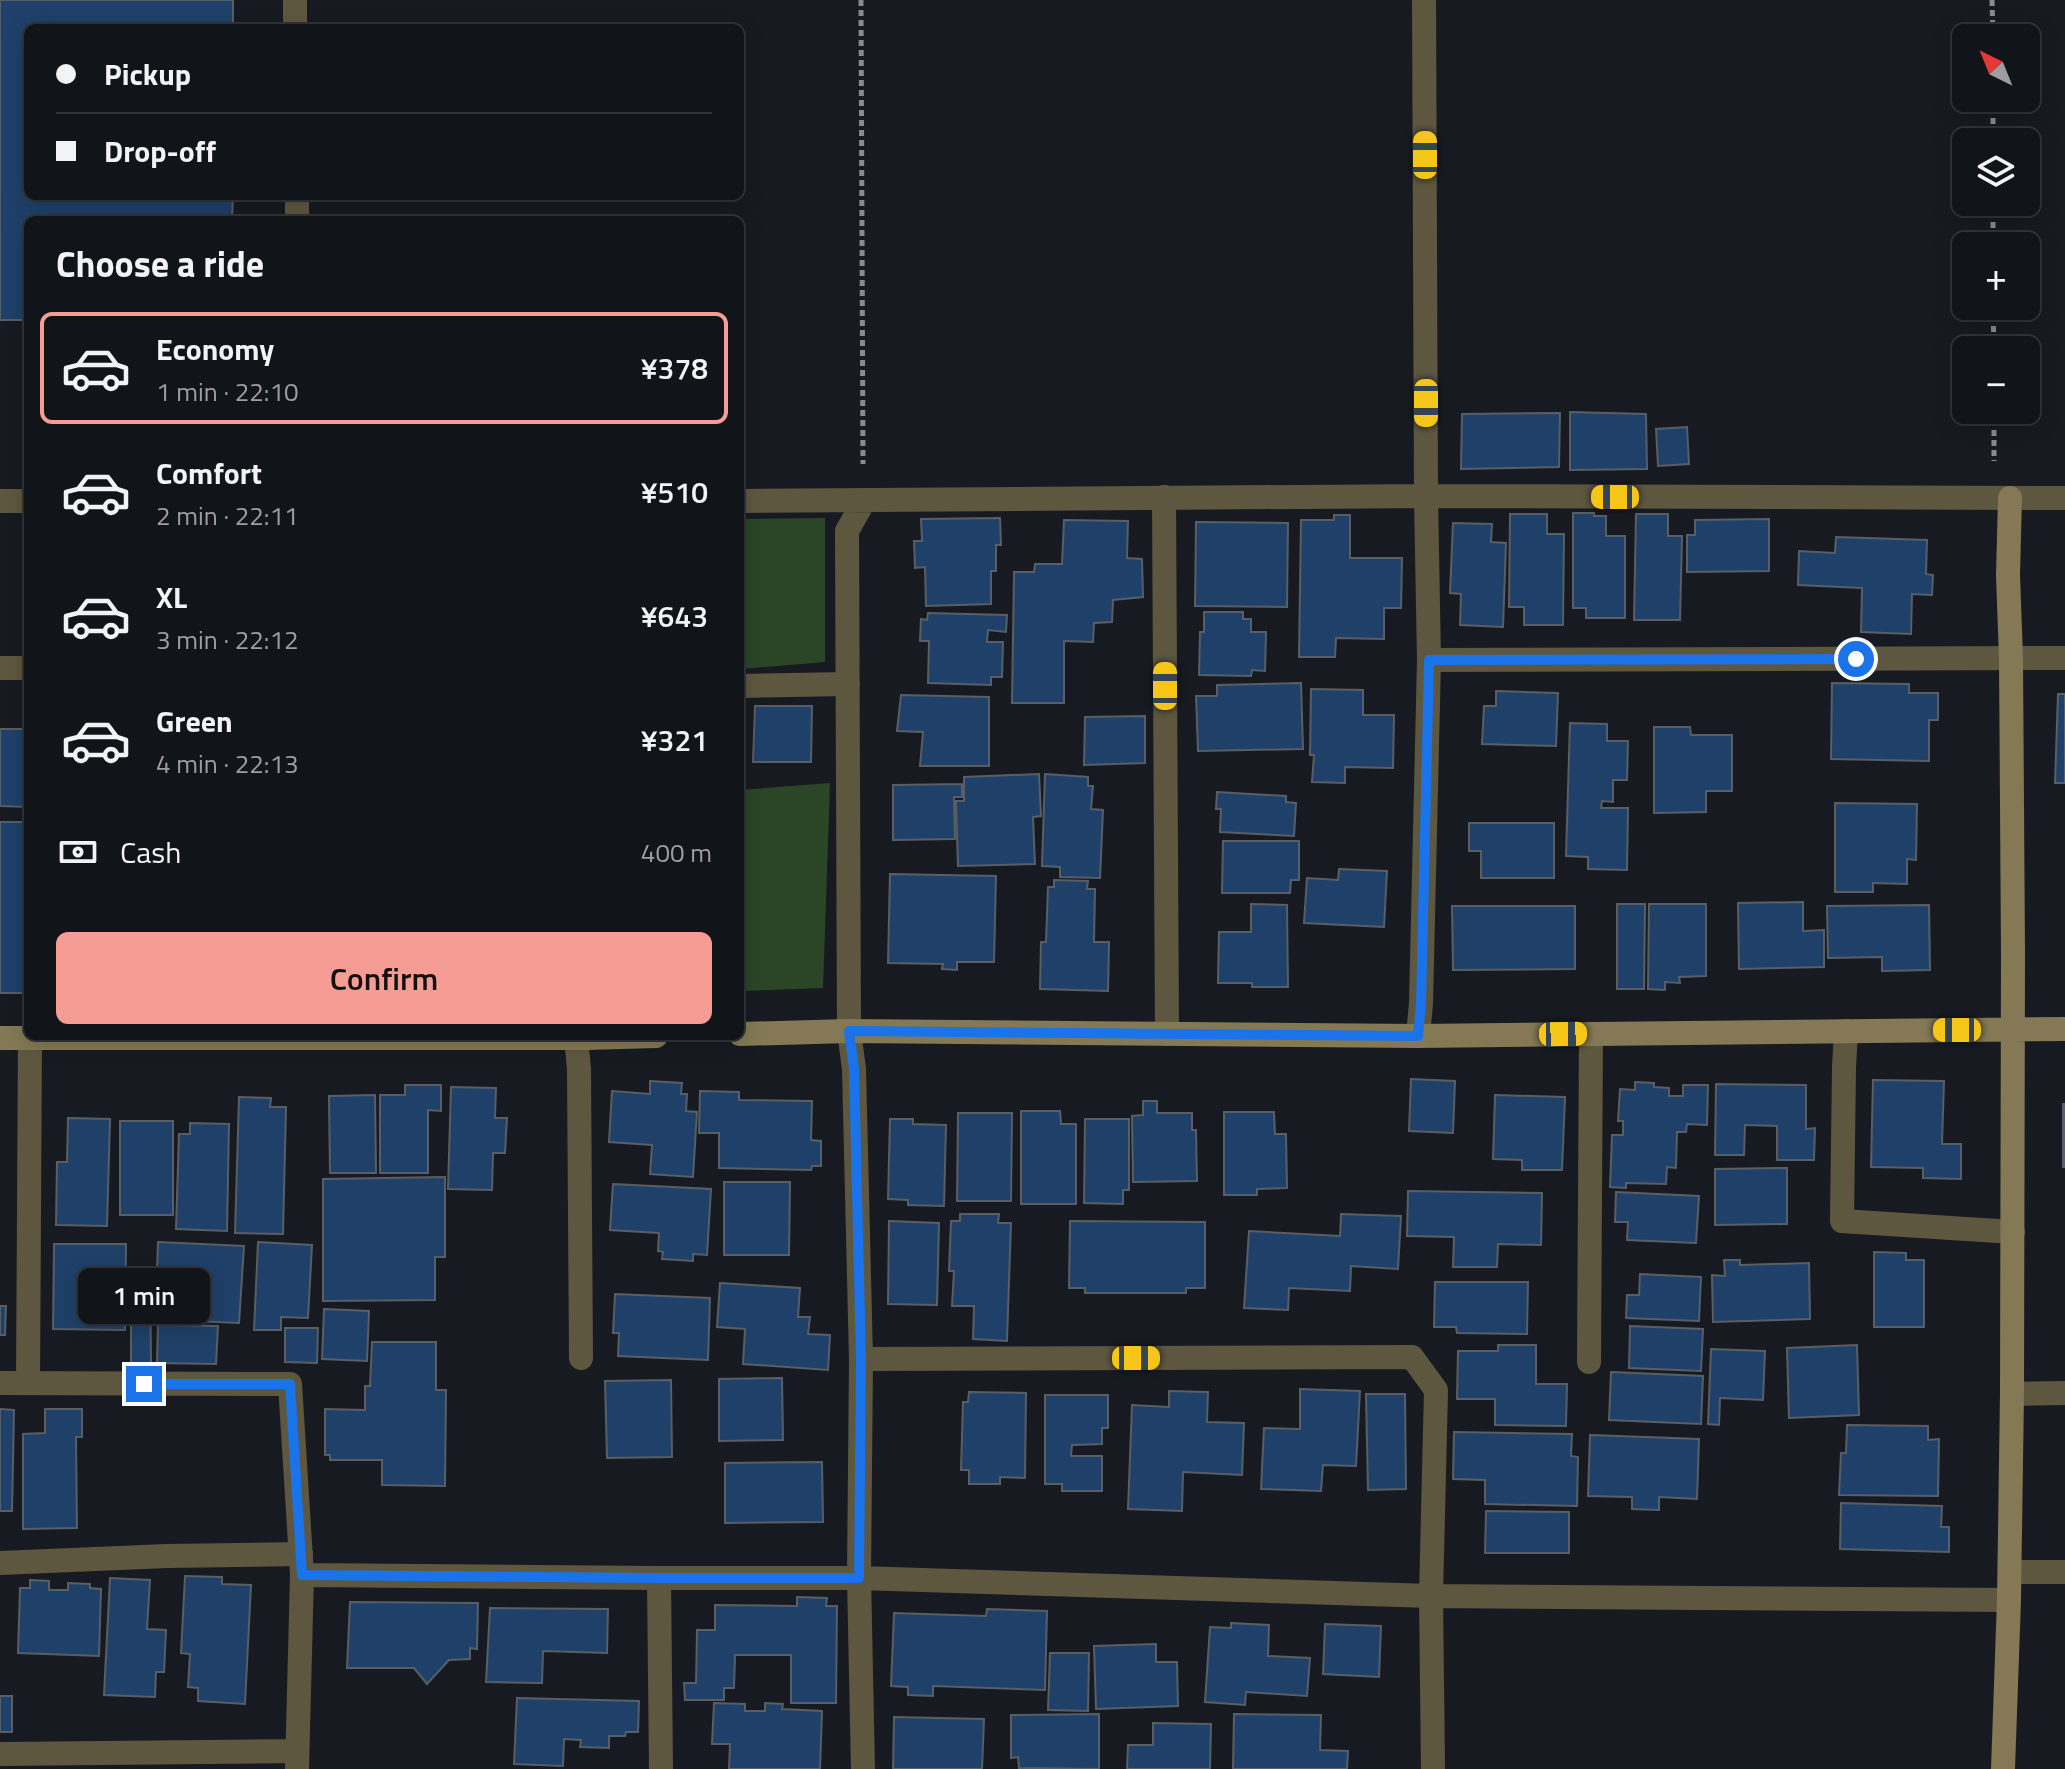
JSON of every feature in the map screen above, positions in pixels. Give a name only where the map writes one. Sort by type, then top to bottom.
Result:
[{"type":"street","points":[[295,0],[295,24]]},
{"type":"street","points":[[1418,1036],[1429,660],[1424,0]]},
{"type":"street","points":[[744,501],[1426,496],[2065,498]]},
{"type":"street","points":[[1164,497],[1167,1034]]},
{"type":"street","points":[[2002,498],[2011,658],[2013,1029],[2010,1572],[2003,1769]]},
{"type":"street","points":[[0,501],[24,501]]},
{"type":"street","points":[[863,1769],[859,1578],[861,1359],[854,1069],[849,1031],[847,531],[864,501]]},
{"type":"street","points":[[1429,660],[2065,658]]},
{"type":"street","points":[[0,668],[24,668]]},
{"type":"street","points":[[744,686],[848,684]]},
{"type":"street","points":[[744,1034],[849,1031],[1418,1036],[2065,1029]]},
{"type":"street","points":[[1846,1031],[1842,1221],[2013,1232]]},
{"type":"street","points":[[1589,1362],[1591,1034]]},
{"type":"street","points":[[0,1038],[24,1038]]},
{"type":"street","points":[[28,1383],[30,1040]]},
{"type":"street","points":[[581,1358],[579,1069],[583,1040]]},
{"type":"street","points":[[861,1359],[1412,1357],[1436,1390],[1431,1596],[1433,1769]]},
{"type":"street","points":[[0,1383],[290,1384],[301,1564],[297,1760],[0,1754]]},
{"type":"street","points":[[2012,1394],[2065,1393]]},
{"type":"street","points":[[0,1563],[167,1556],[659,1578],[859,1578],[1431,1596],[2009,1600]]},
{"type":"street","points":[[2010,1572],[2065,1572]]},
{"type":"street","points":[[659,1578],[661,1769]]},
{"type":"path","points":[[861,0],[864,501]]},
{"type":"path","points":[[1992,0],[1993,24]]},
{"type":"path","points":[[1995,424],[2002,498]]},
{"type":"green space","points":[[825,518],[825,662],[744,669],[744,519]]},
{"type":"green space","points":[[830,783],[823,988],[744,991],[744,790]]},
{"type":"building","points":[[0,0],[233,0],[233,24],[24,24],[24,200],[233,200],[232,216],[24,216],[24,320],[0,320]]},
{"type":"building","points":[[1570,412],[1646,414],[1647,469],[1570,470]]},
{"type":"building","points":[[1560,413],[1559,467],[1461,469],[1462,414]]},
{"type":"building","points":[[1687,427],[1689,464],[1658,466],[1656,429]]},
{"type":"building","points":[[1573,513],[1606,516],[1606,536],[1625,536],[1625,618],[1586,618],[1586,608],[1573,608]]},
{"type":"building","points":[[1510,514],[1547,514],[1547,534],[1564,534],[1563,625],[1524,625],[1524,607],[1509,607]]},
{"type":"building","points":[[1636,514],[1668,514],[1668,536],[1682,536],[1680,620],[1634,620]]},
{"type":"building","points":[[1334,515],[1350,515],[1350,558],[1402,558],[1401,608],[1384,608],[1384,639],[1336,638],[1335,657],[1299,657],[1301,520],[1334,520]]},
{"type":"building","points":[[1000,518],[1001,545],[996,545],[996,571],[991,571],[991,604],[926,606],[925,567],[915,568],[914,541],[922,541],[921,519]]},
{"type":"building","points":[[1769,519],[1769,571],[1687,572],[1687,535],[1695,535],[1695,520]]},
{"type":"building","points":[[1064,520],[1128,521],[1127,558],[1142,559],[1143,597],[1113,600],[1112,622],[1094,623],[1093,642],[1064,641],[1064,703],[1012,703],[1014,572],[1034,572],[1035,564],[1062,564]]},
{"type":"building","points":[[1196,522],[1288,523],[1287,607],[1195,606]]},
{"type":"building","points":[[1453,523],[1492,524],[1491,542],[1506,543],[1503,627],[1460,625],[1461,594],[1450,593]]},
{"type":"building","points":[[1836,537],[1927,540],[1926,574],[1933,575],[1932,595],[1912,594],[1911,634],[1861,632],[1862,588],[1798,585],[1799,551],[1835,553]]},
{"type":"building","points":[[1204,612],[1243,612],[1243,619],[1251,619],[1251,632],[1266,632],[1265,671],[1252,670],[1251,676],[1199,675],[1200,632],[1204,632]]},
{"type":"building","points":[[928,613],[1007,615],[1006,632],[988,630],[987,642],[1003,642],[1002,677],[991,677],[991,685],[928,683],[929,641],[920,641],[921,619],[927,620]]},
{"type":"building","points":[[1301,683],[1303,749],[1198,751],[1196,696],[1217,696],[1217,685]]},
{"type":"building","points":[[1832,683],[1909,684],[1909,693],[1938,693],[1938,720],[1929,720],[1929,761],[1831,759]]},
{"type":"building","points":[[1311,689],[1363,690],[1363,715],[1394,715],[1393,768],[1345,767],[1345,783],[1312,782]]},
{"type":"building","points":[[1496,691],[1558,693],[1556,746],[1482,744],[1484,706],[1496,706]]},
{"type":"building","points":[[2058,694],[2065,694],[2065,783],[2055,783]]},
{"type":"building","points":[[901,695],[989,697],[989,766],[920,766],[923,732],[897,731]]},
{"type":"building","points":[[755,706],[812,706],[811,762],[753,762]]},
{"type":"building","points":[[1145,716],[1145,763],[1084,765],[1085,717]]},
{"type":"building","points":[[1570,723],[1607,724],[1607,741],[1628,741],[1627,780],[1613,780],[1613,802],[1602,801],[1601,808],[1628,808],[1627,870],[1588,869],[1588,857],[1566,856]]},
{"type":"building","points":[[1654,727],[1690,727],[1691,735],[1732,735],[1732,791],[1706,791],[1706,812],[1654,813]]},
{"type":"building","points":[[0,729],[24,729],[24,807],[0,806]]},
{"type":"building","points":[[1039,774],[1041,816],[1033,817],[1035,864],[958,866],[956,801],[964,801],[964,777]]},
{"type":"building","points":[[1045,774],[1088,777],[1088,786],[1093,786],[1091,809],[1103,810],[1100,878],[1060,877],[1060,867],[1042,866]]},
{"type":"building","points":[[962,784],[962,797],[954,797],[955,839],[893,840],[893,785]]},
{"type":"building","points":[[1217,792],[1286,796],[1286,802],[1296,803],[1294,836],[1220,832],[1221,809],[1216,809]]},
{"type":"building","points":[[1835,803],[1917,804],[1916,860],[1907,859],[1907,884],[1873,883],[1873,892],[1835,892]]},
{"type":"building","points":[[0,822],[24,822],[23,993],[0,993]]},
{"type":"building","points":[[1469,823],[1554,823],[1554,878],[1481,878],[1481,851],[1469,851]]},
{"type":"building","points":[[1223,841],[1299,841],[1299,880],[1291,880],[1290,893],[1222,893]]},
{"type":"building","points":[[1339,869],[1387,871],[1384,927],[1304,923],[1307,878],[1338,880]]},
{"type":"building","points":[[890,874],[996,876],[994,962],[957,962],[957,970],[942,969],[943,964],[888,963]]},
{"type":"building","points":[[1054,880],[1088,881],[1087,889],[1095,889],[1094,942],[1109,942],[1108,991],[1040,989],[1041,942],[1046,942],[1048,887],[1054,887]]},
{"type":"building","points":[[1803,902],[1803,931],[1824,930],[1824,967],[1739,969],[1738,903]]},
{"type":"building","points":[[1251,904],[1287,905],[1288,987],[1218,983],[1219,932],[1251,932]]},
{"type":"building","points":[[1617,904],[1645,904],[1644,989],[1617,989]]},
{"type":"building","points":[[1649,904],[1706,904],[1706,976],[1679,977],[1680,983],[1665,982],[1665,990],[1648,989]]},
{"type":"building","points":[[1929,905],[1930,970],[1882,971],[1882,957],[1828,958],[1827,906]]},
{"type":"building","points":[[1452,906],[1575,906],[1575,969],[1453,970]]},
{"type":"building","points":[[1411,1079],[1455,1081],[1453,1133],[1409,1131]]},
{"type":"building","points":[[1873,1080],[1944,1081],[1942,1144],[1961,1144],[1961,1179],[1923,1178],[1923,1168],[1871,1167]]},
{"type":"building","points":[[650,1081],[682,1083],[681,1094],[687,1094],[686,1111],[697,1112],[693,1177],[650,1174],[652,1145],[609,1142],[612,1091],[650,1094]]},
{"type":"building","points":[[1635,1082],[1669,1088],[1669,1096],[1683,1096],[1683,1085],[1708,1085],[1707,1125],[1687,1124],[1686,1132],[1677,1132],[1676,1168],[1667,1167],[1666,1184],[1626,1183],[1626,1188],[1610,1187],[1612,1135],[1623,1135],[1623,1121],[1618,1121],[1620,1089],[1635,1090]]},
{"type":"building","points":[[1716,1084],[1806,1085],[1806,1129],[1815,1128],[1814,1160],[1777,1160],[1777,1126],[1745,1125],[1744,1155],[1715,1155]]},
{"type":"building","points":[[405,1085],[441,1085],[441,1111],[428,1110],[428,1173],[380,1173],[380,1095],[405,1095]]},
{"type":"building","points":[[451,1087],[496,1088],[495,1118],[507,1118],[505,1153],[493,1153],[492,1190],[448,1189]]},
{"type":"building","points":[[700,1091],[739,1092],[739,1100],[812,1101],[811,1140],[821,1141],[821,1166],[812,1166],[811,1170],[719,1168],[719,1133],[699,1133]]},
{"type":"building","points":[[375,1095],[376,1173],[330,1173],[329,1096]]},
{"type":"building","points":[[1495,1095],[1565,1097],[1562,1170],[1522,1170],[1522,1160],[1493,1159]]},
{"type":"building","points":[[239,1097],[271,1098],[270,1107],[286,1107],[283,1234],[235,1233]]},
{"type":"building","points":[[1143,1101],[1157,1101],[1157,1113],[1192,1113],[1192,1130],[1196,1130],[1197,1181],[1133,1182],[1132,1116],[1143,1115]]},
{"type":"building","points":[[2065,1104],[2065,1167],[2063,1167]]},
{"type":"building","points":[[1021,1111],[1060,1111],[1061,1124],[1076,1124],[1076,1204],[1021,1204]]},
{"type":"building","points":[[1224,1112],[1274,1112],[1275,1134],[1286,1134],[1287,1188],[1257,1189],[1257,1195],[1224,1195]]},
{"type":"building","points":[[958,1113],[1012,1113],[1011,1201],[957,1201]]},
{"type":"building","points":[[68,1118],[110,1119],[107,1226],[56,1225],[57,1162],[67,1162]]},
{"type":"building","points":[[890,1119],[913,1119],[913,1124],[946,1125],[944,1206],[908,1205],[908,1200],[888,1199]]},
{"type":"building","points":[[1085,1119],[1129,1119],[1129,1190],[1123,1190],[1123,1204],[1084,1203]]},
{"type":"building","points":[[120,1121],[173,1121],[173,1215],[120,1215]]},
{"type":"building","points":[[190,1123],[229,1124],[227,1231],[176,1229],[179,1134],[190,1134]]},
{"type":"building","points":[[1787,1168],[1787,1224],[1715,1225],[1715,1169]]},
{"type":"building","points":[[445,1177],[445,1257],[435,1257],[435,1300],[323,1301],[323,1179]]},
{"type":"building","points":[[724,1182],[790,1182],[789,1255],[724,1255]]},
{"type":"building","points":[[613,1184],[711,1189],[707,1255],[693,1254],[693,1261],[662,1259],[663,1252],[658,1251],[659,1233],[610,1230]]},
{"type":"building","points":[[1408,1191],[1542,1193],[1541,1245],[1498,1244],[1497,1267],[1453,1267],[1454,1237],[1407,1236]]},
{"type":"building","points":[[1616,1192],[1699,1196],[1696,1243],[1627,1240],[1628,1222],[1615,1222]]},
{"type":"building","points":[[960,1214],[999,1214],[998,1223],[1011,1223],[1007,1341],[973,1339],[974,1306],[952,1306],[954,1271],[949,1271],[951,1221],[960,1221]]},
{"type":"building","points":[[1341,1214],[1401,1216],[1398,1269],[1351,1266],[1350,1291],[1289,1288],[1288,1310],[1244,1308],[1249,1231],[1340,1236]]},
{"type":"building","points":[[889,1221],[939,1223],[937,1305],[888,1304]]},
{"type":"building","points":[[1070,1221],[1205,1222],[1205,1288],[1186,1288],[1186,1293],[1085,1293],[1085,1288],[1069,1288]]},
{"type":"building","points":[[158,1242],[244,1246],[239,1323],[167,1320],[168,1298],[156,1298]]},
{"type":"building","points":[[258,1242],[312,1245],[308,1318],[281,1317],[281,1330],[254,1330]]},
{"type":"building","points":[[54,1244],[126,1244],[125,1330],[53,1329]]},
{"type":"building","points":[[1874,1252],[1906,1253],[1906,1260],[1924,1260],[1924,1327],[1874,1327]]},
{"type":"building","points":[[1724,1260],[1740,1260],[1740,1265],[1809,1263],[1810,1319],[1713,1322],[1712,1275],[1725,1276]]},
{"type":"building","points":[[131,1273],[150,1273],[151,1363],[131,1363]]},
{"type":"building","points":[[1640,1274],[1701,1277],[1699,1321],[1626,1318],[1627,1295],[1639,1295]]},
{"type":"building","points":[[1435,1282],[1528,1282],[1527,1334],[1457,1333],[1456,1327],[1434,1327]]},
{"type":"building","points":[[720,1283],[800,1288],[798,1317],[810,1317],[808,1334],[830,1335],[828,1370],[743,1364],[745,1329],[717,1327]]},
{"type":"building","points":[[615,1294],[710,1298],[708,1360],[618,1356],[619,1333],[613,1333]]},
{"type":"building","points":[[0,1306],[6,1306],[5,1335],[0,1335]]},
{"type":"building","points":[[324,1309],[369,1311],[367,1361],[322,1359]]},
{"type":"building","points":[[158,1325],[218,1326],[216,1364],[157,1363]]},
{"type":"building","points":[[1630,1326],[1703,1329],[1701,1371],[1629,1368]]},
{"type":"building","points":[[285,1328],[318,1328],[317,1363],[285,1362]]},
{"type":"building","points":[[372,1342],[436,1342],[436,1390],[446,1390],[445,1486],[382,1485],[382,1460],[330,1460],[330,1455],[325,1455],[325,1409],[365,1410],[365,1386],[370,1386]]},
{"type":"building","points":[[1498,1345],[1536,1345],[1536,1384],[1567,1384],[1566,1426],[1495,1425],[1495,1399],[1457,1399],[1458,1351],[1498,1351]]},
{"type":"building","points":[[1857,1345],[1859,1415],[1789,1418],[1787,1348]]},
{"type":"building","points":[[1711,1349],[1765,1351],[1763,1400],[1720,1398],[1719,1425],[1708,1424]]},
{"type":"building","points":[[1611,1372],[1703,1376],[1701,1424],[1609,1420]]},
{"type":"building","points":[[782,1378],[783,1440],[719,1441],[719,1379]]},
{"type":"building","points":[[671,1380],[672,1457],[607,1458],[605,1381]]},
{"type":"building","points":[[1300,1389],[1360,1391],[1356,1466],[1323,1465],[1321,1491],[1261,1489],[1264,1428],[1300,1429]]},
{"type":"building","points":[[1169,1391],[1208,1392],[1207,1422],[1244,1423],[1242,1475],[1183,1472],[1182,1511],[1128,1509],[1132,1405],[1169,1407]]},
{"type":"building","points":[[969,1392],[1026,1393],[1025,1478],[1000,1477],[1000,1484],[969,1484],[969,1470],[961,1470],[963,1402],[968,1402]]},
{"type":"building","points":[[1366,1394],[1405,1394],[1406,1489],[1368,1490]]},
{"type":"building","points":[[1045,1395],[1108,1395],[1108,1428],[1102,1428],[1102,1444],[1072,1445],[1071,1456],[1102,1456],[1102,1491],[1062,1491],[1062,1484],[1045,1484]]},
{"type":"building","points":[[0,1409],[14,1410],[12,1511],[0,1511]]},
{"type":"building","points":[[45,1409],[82,1409],[82,1437],[76,1437],[77,1528],[23,1529],[23,1434],[45,1433]]},
{"type":"building","points":[[1847,1425],[1928,1426],[1928,1440],[1939,1439],[1938,1496],[1839,1495],[1841,1453],[1846,1453]]},
{"type":"building","points":[[1454,1432],[1572,1434],[1571,1456],[1578,1457],[1577,1506],[1485,1504],[1485,1480],[1453,1479]]},
{"type":"building","points":[[1590,1435],[1699,1439],[1697,1499],[1659,1497],[1659,1510],[1632,1509],[1632,1497],[1588,1496]]},
{"type":"building","points":[[822,1462],[823,1522],[725,1523],[725,1463]]},
{"type":"building","points":[[1841,1503],[1942,1506],[1941,1527],[1949,1527],[1949,1552],[1840,1549]]},
{"type":"building","points":[[1486,1511],[1569,1512],[1569,1553],[1485,1553]]},
{"type":"building","points":[[185,1576],[222,1577],[222,1584],[251,1585],[245,1704],[198,1701],[198,1688],[188,1687],[190,1654],[181,1653]]},
{"type":"building","points":[[110,1578],[150,1580],[147,1629],[166,1630],[164,1672],[156,1672],[155,1697],[104,1695]]},
{"type":"building","points":[[30,1580],[49,1581],[49,1590],[68,1590],[68,1583],[90,1584],[90,1588],[101,1589],[99,1656],[18,1653],[20,1588],[30,1588]]},
{"type":"building","points":[[797,1597],[827,1598],[826,1606],[837,1606],[836,1703],[791,1703],[791,1655],[735,1655],[734,1688],[724,1688],[724,1700],[685,1700],[684,1683],[696,1683],[697,1630],[715,1630],[715,1605],[797,1606]]},
{"type":"building","points":[[350,1602],[478,1603],[477,1649],[470,1648],[470,1659],[449,1660],[427,1684],[414,1668],[347,1668]]},
{"type":"building","points":[[490,1608],[608,1609],[607,1653],[543,1651],[542,1683],[486,1682]]},
{"type":"building","points":[[987,1609],[1047,1611],[1045,1690],[933,1686],[933,1696],[908,1695],[908,1687],[891,1686],[894,1613],[986,1616]]},
{"type":"building","points":[[1231,1623],[1269,1625],[1268,1656],[1310,1658],[1307,1696],[1246,1692],[1245,1705],[1205,1702],[1210,1627],[1231,1628]]},
{"type":"building","points":[[1325,1624],[1381,1626],[1379,1677],[1323,1674]]},
{"type":"building","points":[[1156,1644],[1156,1662],[1177,1662],[1178,1706],[1096,1709],[1094,1646]]},
{"type":"building","points":[[1050,1653],[1089,1653],[1088,1711],[1048,1710]]},
{"type":"building","points":[[0,1696],[12,1696],[12,1732],[0,1732]]},
{"type":"building","points":[[517,1698],[639,1701],[638,1732],[609,1736],[609,1748],[580,1747],[581,1740],[564,1739],[563,1766],[514,1764]]},
{"type":"building","points":[[714,1703],[745,1704],[745,1711],[765,1711],[765,1703],[783,1704],[782,1709],[822,1711],[820,1769],[729,1769],[730,1744],[712,1744]]},
{"type":"building","points":[[1099,1714],[1099,1769],[1019,1768],[1018,1757],[1011,1758],[1011,1715]]},
{"type":"building","points":[[1234,1714],[1321,1715],[1320,1750],[1348,1751],[1347,1769],[1233,1769]]},
{"type":"building","points":[[894,1717],[984,1719],[982,1769],[893,1769]]},
{"type":"building","points":[[1153,1723],[1211,1724],[1210,1769],[1127,1769],[1128,1745],[1153,1745]]},
{"type":"route","points":[[144,1384],[290,1384],[302,1575],[859,1578],[861,1359],[854,1069],[849,1031],[1418,1036],[1429,660],[1856,659]]}]
